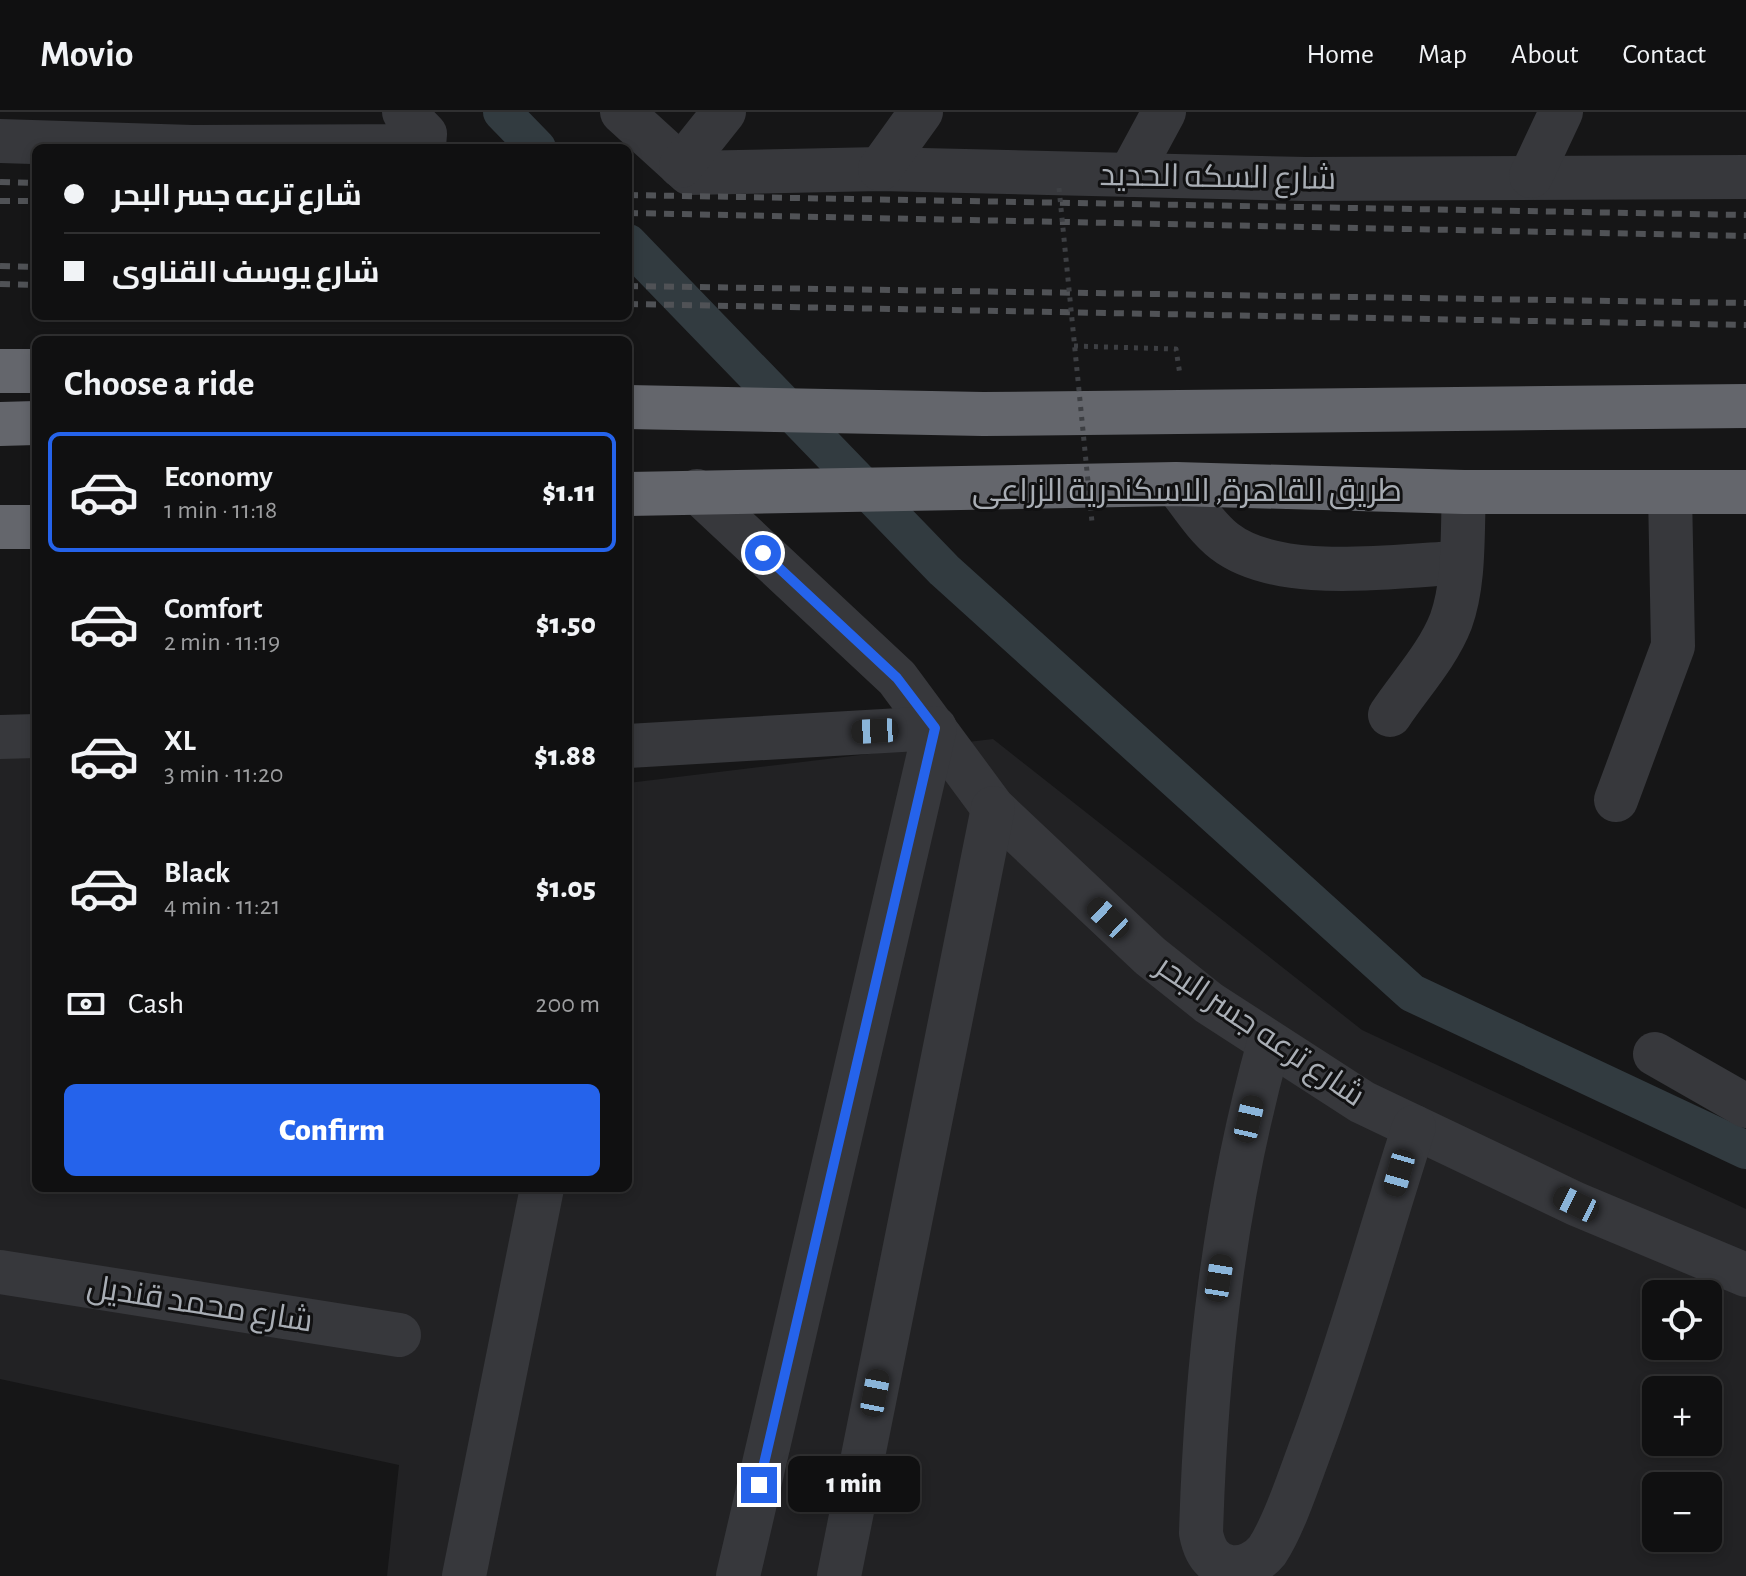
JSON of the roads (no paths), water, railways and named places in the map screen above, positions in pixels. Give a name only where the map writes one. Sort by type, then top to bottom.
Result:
[{"type":"highway","points":[[0,371],[32,371]]},
{"type":"highway","points":[[643,406],[983,414],[1746,406]]},
{"type":"highway","points":[[0,424],[32,423]]},
{"type":"highway","name":"طريق القاهرة, الاسكندرية الزراعى","points":[[632,494],[1176,484],[1464,492],[1746,492]]},
{"type":"highway","points":[[0,527],[32,527]]},
{"type":"street","points":[[622,112],[685,170],[724,112]]},
{"type":"street","points":[[880,169],[921,112]]},
{"type":"street","points":[[1130,175],[1164,112]]},
{"type":"street","points":[[1531,176],[1561,112]]},
{"type":"street","points":[[0,141],[55,127],[197,129],[383,144]]},
{"type":"street","name":"شارع السكه الحديد","points":[[685,170],[880,169],[1306,179],[1746,177]]},
{"type":"street","points":[[1176,484],[1223,540],[1247,555],[1274,565],[1302,568],[1460,563]]},
{"type":"street","name":"شارع ترعه جسر البحر","points":[[697,491],[897,678],[993,808],[1150,956],[1209,1003],[1362,1102],[1576,1204],[1746,1275]]},
{"type":"street","points":[[1390,715],[1444,636],[1455,606],[1464,492]]},
{"type":"street","points":[[1616,800],[1673,646],[1670,493]]},
{"type":"street","points":[[632,754],[935,728],[738,1576]]},
{"type":"street","points":[[0,737],[32,736]]},
{"type":"street","points":[[839,1576],[993,808]]},
{"type":"street","points":[[1269,1043],[1226,1229],[1208,1377],[1201,1533],[1204,1548],[1213,1560],[1227,1567],[1242,1567],[1256,1561],[1267,1550],[1302,1470],[1359,1307],[1414,1127]]},
{"type":"street","points":[[1655,1054],[1746,1106]]},
{"type":"street","points":[[464,1576],[541,1192]]},
{"type":"street","name":"شارع محمد قنديل","points":[[0,1272],[399,1335]]},
{"type":"waterway","points":[[502,112],[533,144]]},
{"type":"waterway","points":[[632,247],[944,570],[1412,993],[1746,1150]]},
{"type":"railway","points":[[0,182],[32,183]]},
{"type":"railway","points":[[632,195],[1746,215]]},
{"type":"railway","points":[[0,201],[32,201]]},
{"type":"railway","points":[[632,213],[1746,236]]},
{"type":"railway","points":[[0,266],[32,267]]},
{"type":"railway","points":[[0,284],[32,285]]},
{"type":"railway","points":[[632,286],[1746,303]]},
{"type":"railway","points":[[632,304],[1746,325]]}]
